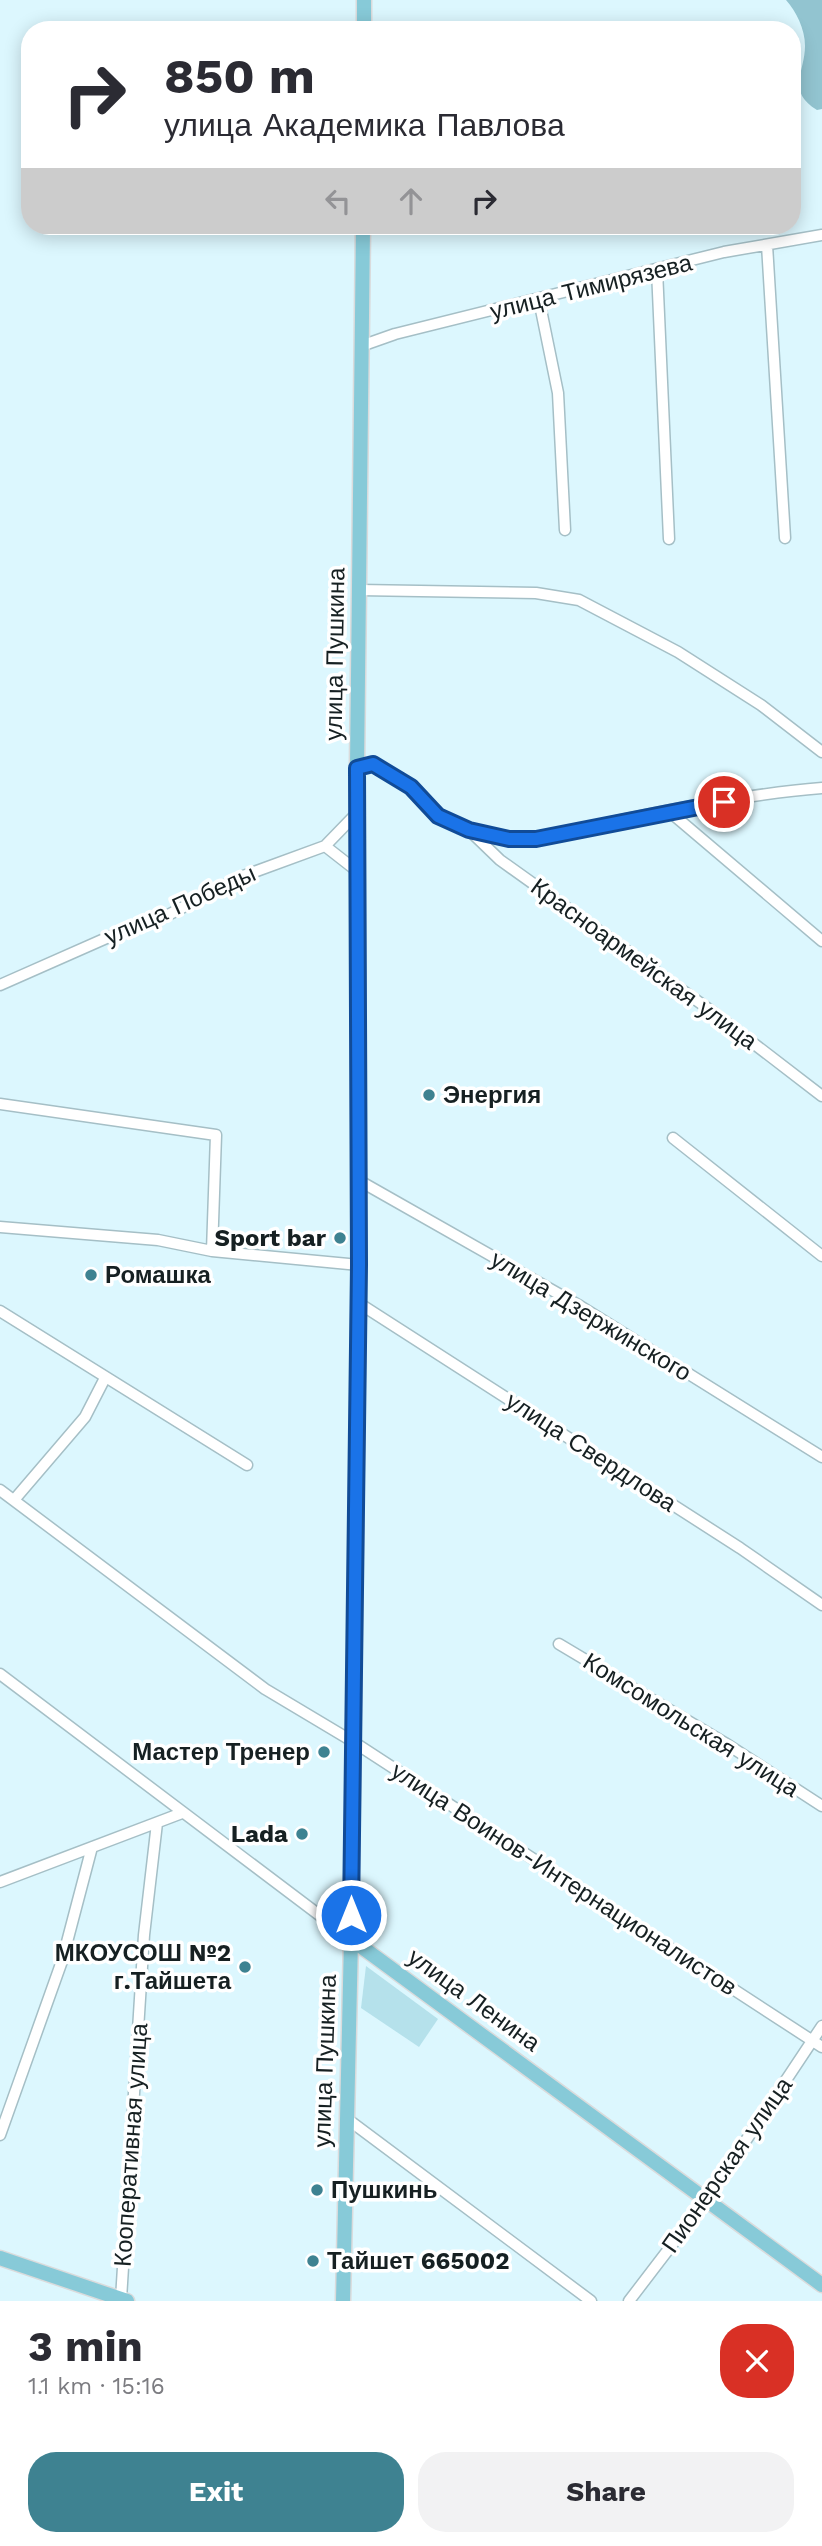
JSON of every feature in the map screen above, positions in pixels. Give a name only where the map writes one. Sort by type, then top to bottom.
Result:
[{"type":"main road","points":[[364,0],[364,21]]},
{"type":"main road","name":"улица Пушкина","points":[[343,2301],[351,1940],[359,1265],[357,768],[363,235]]},
{"type":"main road","name":"улица Ленина","points":[[351,1940],[822,2285]]},
{"type":"main road","points":[[0,2258],[119,2299]]},
{"type":"street","name":"улица Тимирязева","points":[[361,346],[395,334],[657,270],[822,235]]},
{"type":"street","points":[[766,245],[785,537]]},
{"type":"street","points":[[657,270],[669,539]]},
{"type":"street","points":[[539,300],[558,393],[565,530]]},
{"type":"street","points":[[359,590],[536,593],[579,600],[678,652],[761,705],[822,752]]},
{"type":"street","points":[[357,768],[373,764],[397,776],[438,816],[469,830],[509,839],[536,839],[751,796],[822,788]]},
{"type":"street","points":[[670,812],[822,941]]},
{"type":"street","points":[[357,813],[325,846],[357,871]]},
{"type":"street","name":"Красноармейская улица","points":[[469,830],[500,860],[710,1010],[822,1096]]},
{"type":"street","name":"улица Победы","points":[[0,985],[111,936],[170,914],[243,876],[325,846]]},
{"type":"street","points":[[0,1104],[216,1135],[212,1251]]},
{"type":"street","points":[[673,1138],[822,1256]]},
{"type":"street","name":"улица Дзержинского","points":[[358,1180],[580,1306],[822,1457]]},
{"type":"street","points":[[0,1227],[158,1240],[212,1251],[359,1265]]},
{"type":"street","name":"улица Свердлова","points":[[357,1303],[740,1548],[822,1605]]},
{"type":"street","points":[[0,1311],[247,1465]]},
{"type":"street","points":[[14,1500],[85,1417],[105,1378]]},
{"type":"street","name":"улица Воинов-Интернационалистов","points":[[0,1490],[265,1689],[352,1741],[817,2044]]},
{"type":"street","name":"Комсомольская улица","points":[[559,1644],[725,1743],[822,1806]]},
{"type":"street","name":"улица Ленина","points":[[0,1674],[351,1940]]},
{"type":"street","points":[[0,1882],[182,1813]]},
{"type":"street","name":"Кооперативная улица","points":[[119,2299],[144,1935],[157,1823]]},
{"type":"street","points":[[0,2135],[62,1961],[92,1847]]},
{"type":"street","name":"Пионерская улица","points":[[628,2301],[707,2199],[817,2044],[822,2026]]},
{"type":"street","points":[[346,2118],[591,2301]]},
{"type":"shaded area","points":[[786,0],[822,0],[822,109],[817,110],[802,96],[801,71],[805,40],[801,21]]},
{"type":"shaded area","points":[[366,1966],[438,2019],[419,2047],[361,2008]]},
{"type":"place","name":"Энергия","points":[[429,1095]]},
{"type":"place","name":"Sport bar","points":[[340,1238]]},
{"type":"place","name":"Ромашка","points":[[91,1275]]},
{"type":"place","name":"Мастер Тренер","points":[[324,1752]]},
{"type":"place","name":"Lada","points":[[302,1834]]},
{"type":"place","name":"МКОУСОШ №2 г.Тайшета","points":[[245,1967]]},
{"type":"place","name":"Пушкинь","points":[[317,2190]]},
{"type":"place","name":"Тайшет 665002","points":[[313,2261]]},
{"type":"route","points":[[351,1915],[359,1265],[357,768],[373,764],[397,776],[411,787],[438,816],[469,830],[509,839],[536,839],[632,817],[724,802]]}]
